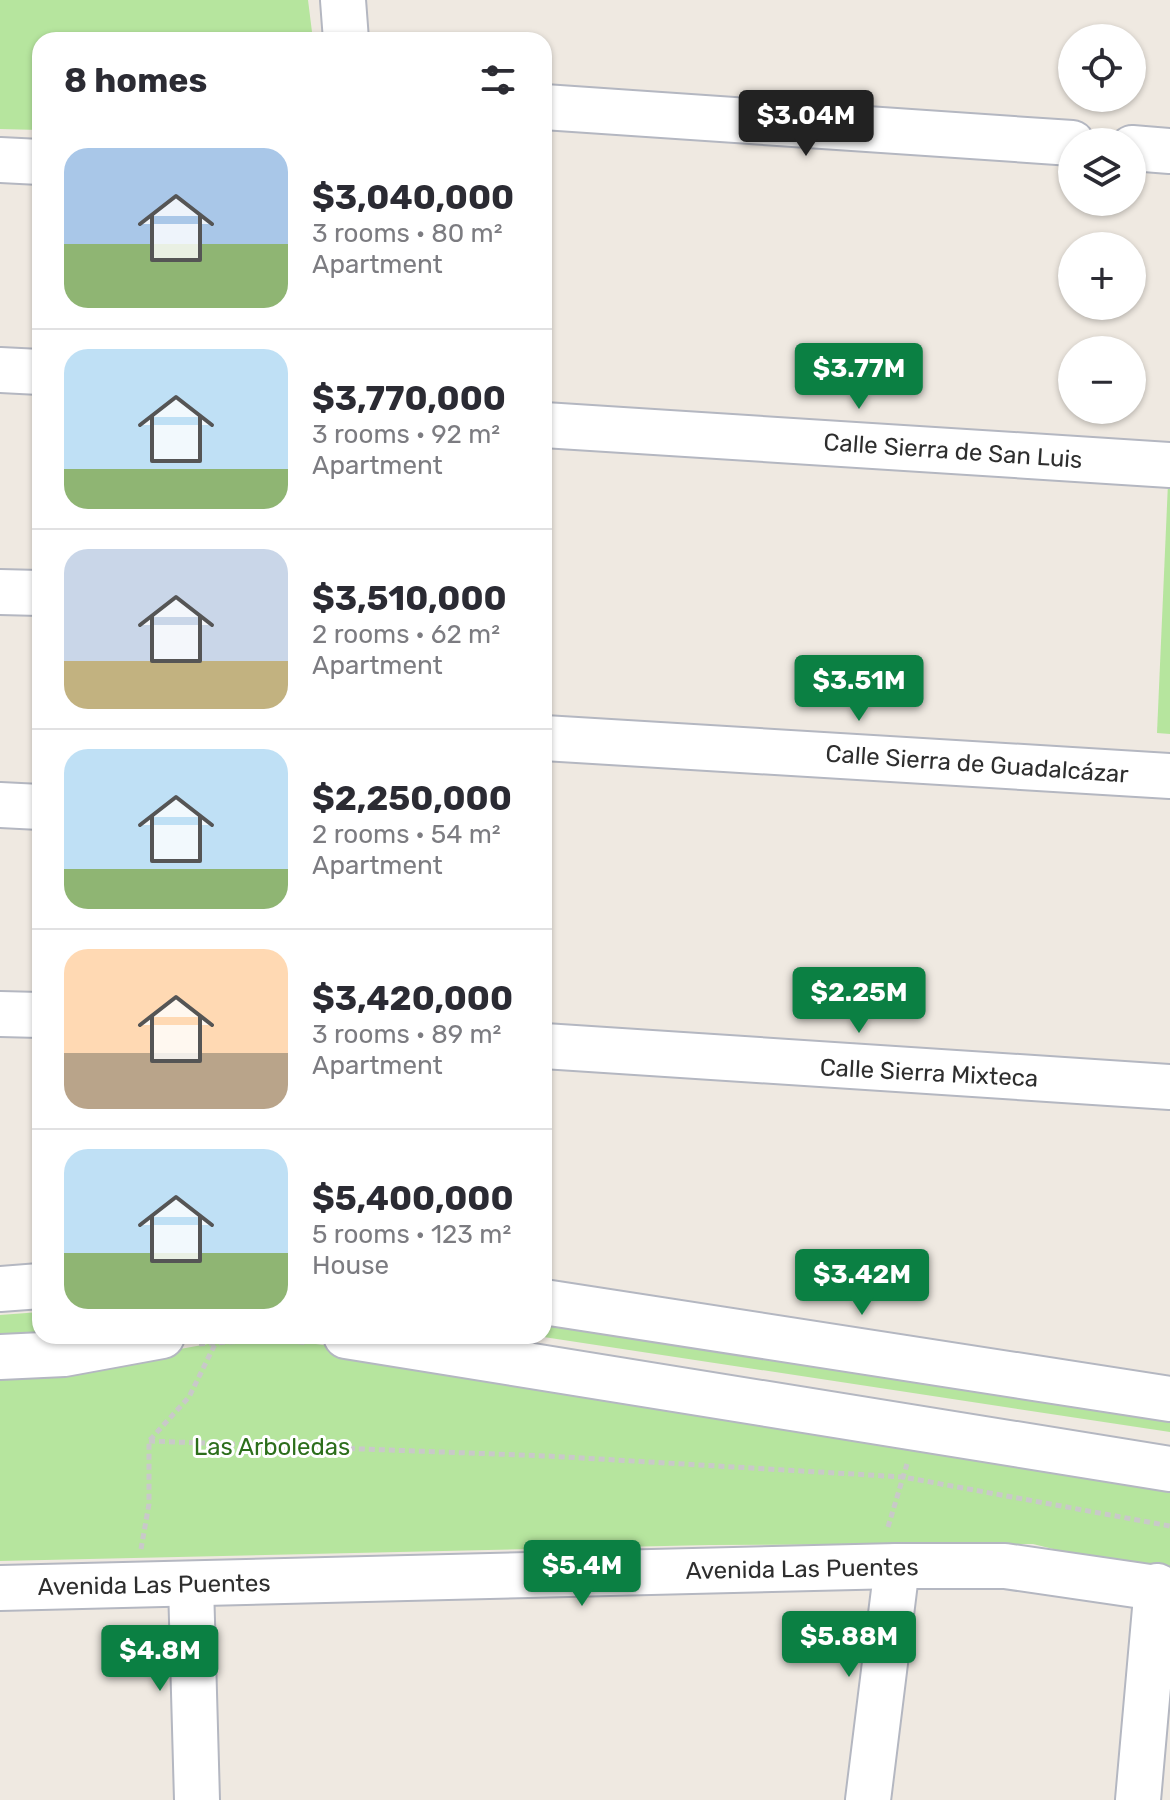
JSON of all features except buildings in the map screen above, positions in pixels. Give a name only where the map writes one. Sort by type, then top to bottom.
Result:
[{"type":"street","points":[[343,0],[345,32]]},
{"type":"street","points":[[552,108],[1058,142]]},
{"type":"street","points":[[1146,149],[1170,151]]},
{"type":"street","points":[[0,160],[32,162]]},
{"type":"street","points":[[0,370],[32,372]]},
{"type":"street","name":"Calle Sierra de San Luis","points":[[552,426],[1170,465]]},
{"type":"street","points":[[0,592],[32,593]]},
{"type":"street","name":"Calle Sierra de Guadalcázar","points":[[552,738],[1170,776]]},
{"type":"street","points":[[0,805],[32,807]]},
{"type":"street","points":[[0,1014],[32,1015]]},
{"type":"street","name":"Calle Sierra Mixteca","points":[[552,1047],[1170,1087]]},
{"type":"street","points":[[0,1289],[32,1287]]},
{"type":"street","points":[[552,1303],[1170,1399]]},
{"type":"street","points":[[0,1357],[64,1354],[118,1344]]},
{"type":"street","points":[[396,1344],[1170,1469]]},
{"type":"street","points":[[868,1800],[890,1566]]},
{"type":"street","name":"Avenida Las Puentes","points":[[0,1588],[890,1566],[1005,1566],[1164,1588]]},
{"type":"street","points":[[191,1585],[197,1800]]},
{"type":"street","points":[[1138,1800],[1164,1588]]},
{"type":"path","points":[[139,1558],[149,1504],[149,1441],[189,1397],[215,1344]]},
{"type":"path","points":[[149,1441],[548,1456],[903,1477],[1170,1526]]},
{"type":"path","points":[[890,1566],[883,1544],[910,1452]]},
{"type":"green space","points":[[0,0],[308,0],[312,32],[32,32],[32,130],[0,129]]},
{"type":"green space","points":[[1170,483],[1170,734],[1157,733]]},
{"type":"green space","points":[[32,1313],[32,1338],[0,1345],[0,1315]]},
{"type":"green space","points":[[552,1319],[1170,1413],[1170,1432],[552,1338]]},
{"type":"green space","name":"Las Arboledas","points":[[208,1344],[316,1344],[441,1361],[1170,1482],[1170,1578],[1033,1544],[709,1545],[0,1561],[0,1372],[102,1363]]}]
